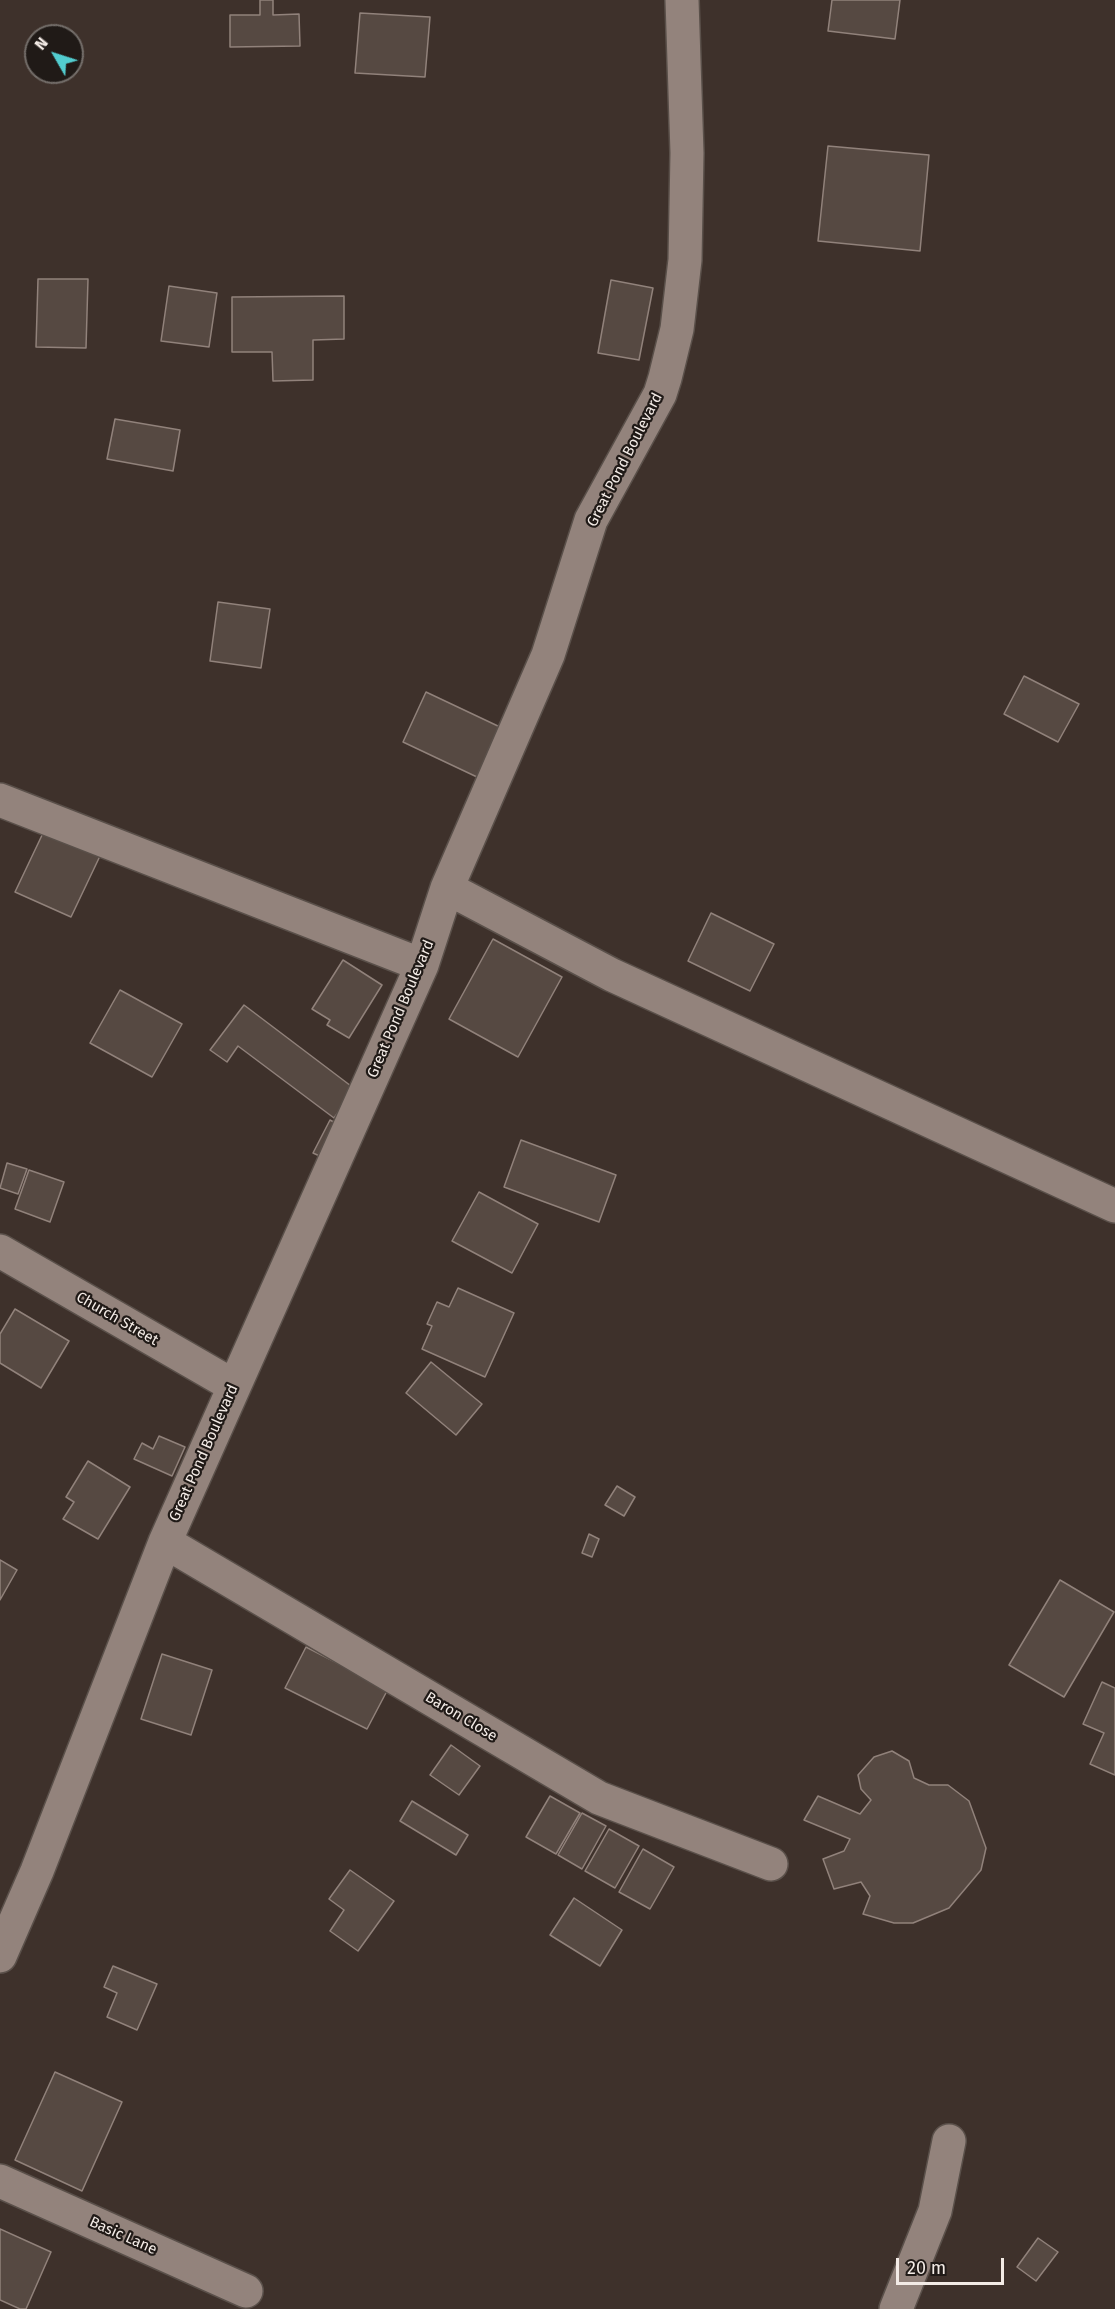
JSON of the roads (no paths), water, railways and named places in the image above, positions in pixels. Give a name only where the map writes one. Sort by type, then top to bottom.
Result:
[{"type":"street","name":"Great Pond Boulevard","points":[[0,1956],[37,1871],[165,1542],[422,965],[447,888],[548,655],[591,520],[660,394],[677,329],[685,260],[687,153],[682,0]]},
{"type":"street","points":[[0,800],[422,965]]},
{"type":"street","points":[[447,888],[612,975],[1115,1206]]},
{"type":"street","name":"Church Street","points":[[0,1251],[234,1386]]},
{"type":"street","name":"Baron Close","points":[[165,1542],[599,1798],[771,1864]]},
{"type":"street","points":[[896,2309],[935,2211],[949,2141]]},
{"type":"street","name":"Basic Lane","points":[[0,2181],[246,2292]]}]
